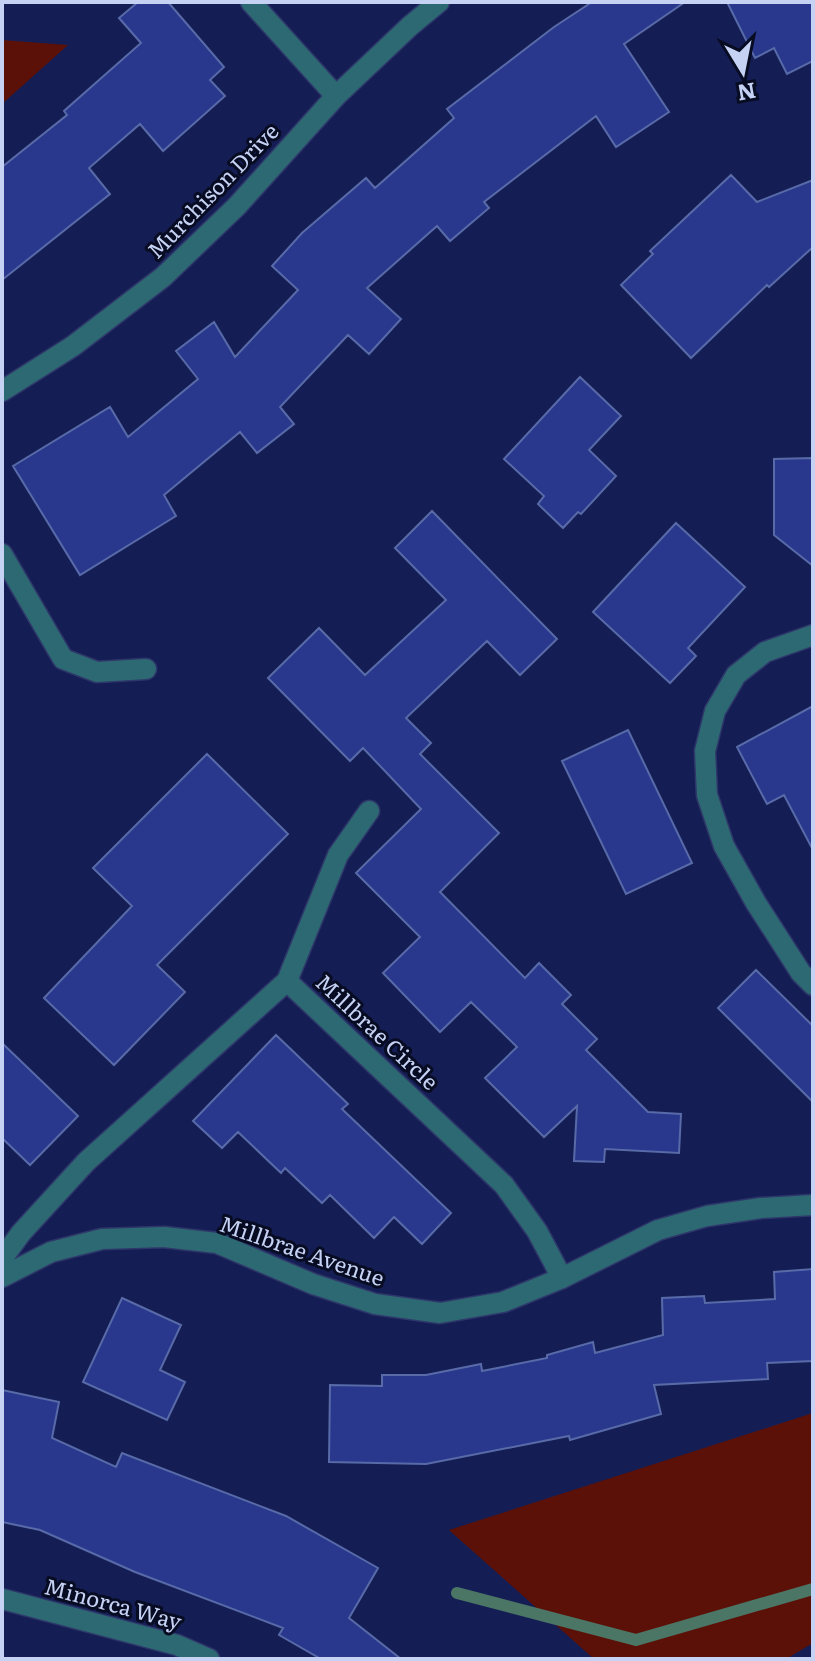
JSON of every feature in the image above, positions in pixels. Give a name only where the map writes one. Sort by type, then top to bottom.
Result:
[{"type":"street","points":[[251,2],[336,96]]},
{"type":"street","name":"Murchison Drive","points":[[2,391],[73,346],[163,277],[237,206],[336,96],[439,2]]},
{"type":"street","points":[[2,554],[63,659],[97,672],[146,669]]},
{"type":"street","points":[[813,635],[765,652],[736,675],[715,711],[705,751],[707,795],[724,846],[756,903],[801,973],[813,985]]},
{"type":"street","points":[[287,981],[338,855],[369,811]]},
{"type":"street","name":"Millbrae Circle","points":[[2,1259],[21,1233],[86,1162],[287,981],[504,1185],[537,1231],[562,1278]]},
{"type":"street","name":"Millbrae Avenue","points":[[2,1277],[51,1252],[102,1239],[164,1237],[217,1243],[313,1284],[375,1304],[440,1313],[503,1302],[562,1278],[658,1230],[707,1216],[813,1205]]},
{"type":"street","name":"Minorca Way","points":[[2,1599],[177,1645],[209,1659]]},
{"type":"shaded area","points":[[2,40],[68,45],[2,104]]},
{"type":"shaded area","points":[[813,1413],[813,1643],[786,1659],[594,1659],[449,1530]]},
{"type":"building","points":[[138,2],[168,2],[224,67],[210,80],[225,96],[163,151],[140,124],[89,168],[110,194],[2,280],[2,167],[67,115],[64,111],[141,43],[119,18]]},
{"type":"building","points":[[592,2],[685,2],[624,44],[669,112],[616,147],[596,116],[484,202],[489,208],[450,241],[437,226],[367,288],[401,319],[369,354],[348,335],[280,407],[294,424],[257,453],[240,432],[164,495],[176,516],[80,575],[13,466],[110,407],[128,437],[198,379],[176,351],[214,322],[235,357],[298,290],[272,266],[302,233],[366,178],[375,188],[454,118],[447,109],[554,27]]},
{"type":"building","points":[[727,2],[813,2],[813,61],[787,74],[774,48],[755,58]]},
{"type":"building","points":[[731,175],[757,202],[813,180],[813,247],[769,287],[767,285],[691,358],[621,285],[653,254],[650,251]]},
{"type":"building","points":[[580,377],[621,416],[589,450],[616,476],[581,514],[578,512],[563,528],[538,504],[544,496],[504,459]]},
{"type":"building","points":[[813,458],[813,566],[774,535],[774,459]]},
{"type":"building","points":[[432,511],[557,639],[520,675],[487,641],[406,718],[431,743],[420,754],[499,833],[440,892],[525,978],[539,963],[571,995],[562,1004],[597,1039],[586,1050],[648,1112],[681,1114],[679,1153],[605,1149],[604,1162],[574,1161],[577,1106],[544,1137],[485,1078],[517,1047],[471,1002],[440,1032],[383,973],[420,937],[356,873],[421,809],[363,748],[350,761],[268,678],[319,628],[365,675],[446,600],[395,548]]},
{"type":"building","points":[[676,523],[745,587],[688,648],[696,656],[670,683],[593,612]]},
{"type":"building","points":[[813,706],[813,850],[784,795],[767,804],[737,747]]},
{"type":"building","points":[[628,730],[692,863],[626,894],[562,761]]},
{"type":"building","points":[[207,754],[288,834],[157,965],[185,992],[114,1065],[44,998],[132,906],[93,868]]},
{"type":"building","points":[[756,970],[813,1026],[813,1102],[718,1008]]},
{"type":"building","points":[[276,1035],[348,1104],[342,1109],[451,1213],[422,1244],[394,1217],[374,1238],[330,1195],[322,1203],[285,1168],[281,1173],[238,1132],[222,1148],[193,1121]]},
{"type":"building","points":[[2,1043],[78,1116],[30,1165],[2,1138]]},
{"type":"building","points":[[813,1269],[813,1361],[767,1363],[768,1379],[654,1385],[661,1414],[570,1440],[569,1436],[426,1464],[329,1462],[330,1385],[382,1386],[382,1375],[426,1375],[481,1364],[482,1371],[547,1358],[547,1355],[593,1342],[595,1353],[663,1335],[662,1298],[704,1296],[705,1303],[775,1299],[774,1272]]},
{"type":"building","points":[[122,1298],[181,1325],[160,1370],[185,1382],[167,1420],[83,1382]]},
{"type":"building","points":[[2,1390],[59,1402],[52,1438],[116,1467],[122,1453],[286,1516],[378,1568],[349,1618],[401,1659],[321,1659],[279,1635],[283,1628],[135,1572],[40,1530],[2,1522]]},
{"type":"waterway","points":[[457,1593],[636,1640],[813,1589]]}]
